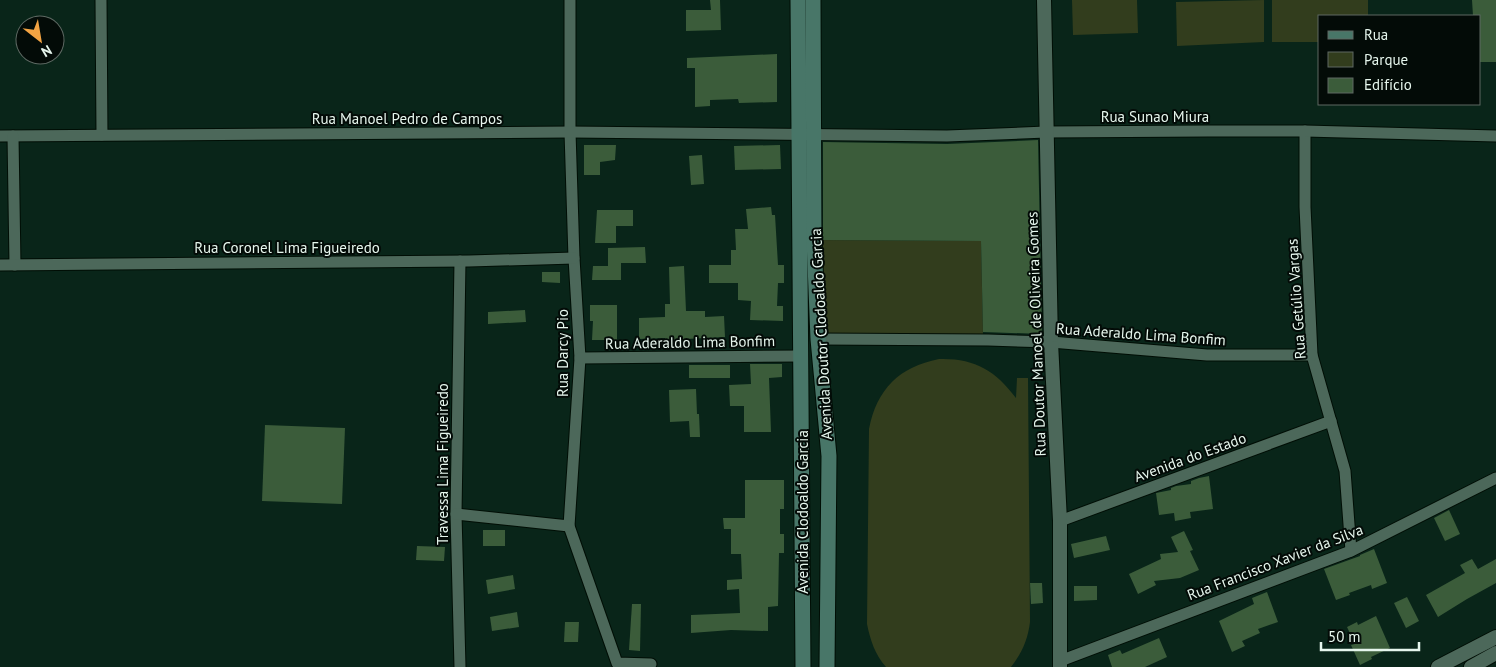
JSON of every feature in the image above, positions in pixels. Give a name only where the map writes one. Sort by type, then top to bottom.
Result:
[{"type":"main road","name":"Avenida Doutor Clodoaldo Garcia","points":[[798,0],[814,239],[818,340],[829,456],[827,667]]},
{"type":"main road","name":"Avenida Doutor Clodoaldo Garcia","points":[[801,356],[806,135],[813,0]]},
{"type":"main road","name":"Avenida Clodoaldo Garcia","points":[[801,356],[803,667]]},
{"type":"main road","points":[[802,549],[828,549]]},
{"type":"main road","points":[[802,582],[828,582]]},
{"type":"street","points":[[101,0],[102,135]]},
{"type":"street","name":"Rua Darcy Pio","points":[[570,0],[570,132],[574,258],[580,358],[569,526],[617,663],[651,664]]},
{"type":"street","name":"Rua Doutor Manoel de Oliveira Gomes","points":[[1044,0],[1051,342],[1060,521],[1060,664]]},
{"type":"street","name":"Rua Sunao Miura","points":[[806,135],[947,136],[1046,132],[1305,131],[1496,136]]},
{"type":"street","name":"Rua Getúlio Vargas","points":[[1305,131],[1305,207],[1312,355],[1345,471],[1351,551]]},
{"type":"street","name":"Rua Manoel Pedro de Campos","points":[[0,136],[570,132],[806,135]]},
{"type":"street","points":[[14,136],[15,265]]},
{"type":"street","name":"Rua Coronel Lima Figueiredo","points":[[0,265],[460,261],[574,258]]},
{"type":"street","name":"Travessa Lima Figueiredo","points":[[460,261],[456,514],[460,667]]},
{"type":"street","name":"Rua Aderaldo Lima Bonfim","points":[[818,340],[988,340],[1051,342],[1207,356],[1312,355]]},
{"type":"street","name":"Rua Aderaldo Lima Bonfim","points":[[580,358],[801,356]]},
{"type":"street","name":"Avenida do Estado","points":[[1060,521],[1331,421]]},
{"type":"street","name":"Rua Francisco Xavier da Silva","points":[[1060,664],[1351,551],[1496,478]]},
{"type":"street","points":[[456,514],[569,526]]},
{"type":"street","points":[[1438,667],[1496,637]]},
{"type":"street","points":[[460,651],[469,667]]},
{"type":"street","points":[[1471,667],[1496,653]]},
{"type":"green space","points":[[1072,0],[1137,0],[1138,33],[1073,35]]},
{"type":"green space","points":[[1264,0],[1264,42],[1177,46],[1176,2]]},
{"type":"green space","points":[[1272,0],[1368,0],[1368,15],[1318,15],[1318,42],[1272,42]]},
{"type":"green space","points":[[818,240],[981,241],[983,334],[835,336],[823,334]]},
{"type":"green space","points":[[939,359],[963,361],[983,368],[1000,380],[1016,398],[1017,378],[1028,378],[1030,622],[1024,646],[1011,667],[886,667],[876,652],[868,630],[869,429],[878,402],[892,382],[912,368]]},
{"type":"building","points":[[710,0],[720,0],[721,30],[686,31],[686,10],[711,10]]},
{"type":"building","points":[[1472,0],[1496,0],[1496,62],[1481,62],[1481,15],[1473,15]]},
{"type":"building","points":[[777,54],[777,102],[739,103],[738,99],[710,100],[710,106],[695,107],[695,68],[687,68],[687,58]]},
{"type":"building","points":[[1038,140],[1042,334],[983,332],[981,241],[823,240],[823,142],[947,144]]},
{"type":"building","points":[[584,145],[616,145],[615,160],[600,162],[600,175],[584,175]]},
{"type":"building","points":[[780,145],[781,169],[735,170],[734,146]]},
{"type":"building","points":[[702,155],[704,184],[691,185],[689,156]]},
{"type":"building","points":[[771,207],[772,215],[775,215],[778,265],[784,265],[784,283],[778,283],[777,306],[783,306],[783,321],[750,320],[751,301],[738,300],[738,283],[709,283],[709,265],[731,265],[731,250],[736,250],[735,229],[748,229],[746,209]]},
{"type":"building","points":[[597,210],[633,210],[633,226],[616,226],[616,243],[595,243]]},
{"type":"building","points":[[645,247],[646,263],[621,263],[621,280],[592,280],[593,266],[608,266],[608,248]]},
{"type":"building","points":[[684,266],[686,311],[705,311],[705,317],[724,316],[725,337],[686,339],[686,341],[665,341],[665,338],[639,339],[639,318],[665,317],[665,304],[670,304],[669,267]]},
{"type":"building","points":[[542,272],[560,272],[560,283],[542,282]]},
{"type":"building","points":[[590,305],[617,305],[617,340],[592,340],[593,321],[590,321]]},
{"type":"building","points":[[525,310],[526,322],[488,324],[488,312]]},
{"type":"building","points":[[750,364],[782,364],[782,377],[769,378],[771,432],[744,432],[744,406],[730,406],[729,385],[751,384]]},
{"type":"building","points":[[689,365],[730,365],[730,378],[689,378]]},
{"type":"building","points":[[696,389],[700,437],[690,437],[689,421],[670,422],[669,390]]},
{"type":"building","points":[[265,425],[345,428],[342,504],[262,501]]},
{"type":"building","points":[[1209,476],[1213,509],[1190,512],[1191,518],[1175,521],[1174,513],[1159,515],[1156,493],[1171,490],[1171,488],[1176,486],[1191,484],[1191,481]]},
{"type":"building","points":[[745,480],[784,480],[784,509],[780,509],[780,534],[784,534],[784,553],[779,553],[778,606],[768,607],[768,631],[731,630],[691,633],[691,615],[740,613],[739,589],[727,590],[727,580],[742,579],[741,554],[731,554],[731,529],[724,529],[723,518],[745,518]]},
{"type":"building","points":[[1449,510],[1460,534],[1445,541],[1434,518]]},
{"type":"building","points":[[483,530],[505,530],[505,546],[483,546]]},
{"type":"building","points":[[1184,531],[1193,550],[1190,551],[1199,570],[1180,578],[1154,581],[1156,585],[1138,594],[1129,574],[1161,559],[1160,554],[1178,552],[1171,537]]},
{"type":"building","points":[[1106,536],[1110,550],[1074,558],[1071,544]]},
{"type":"building","points":[[417,546],[445,547],[444,561],[416,560]]},
{"type":"building","points":[[1374,549],[1387,583],[1372,589],[1371,585],[1336,600],[1324,569]]},
{"type":"building","points":[[1472,559],[1478,569],[1496,559],[1496,583],[1438,617],[1426,595],[1465,573],[1460,565]]},
{"type":"building","points":[[513,575],[515,589],[488,594],[486,580]]},
{"type":"building","points":[[1030,583],[1042,583],[1043,603],[1031,604]]},
{"type":"building","points":[[1074,586],[1097,586],[1097,600],[1074,601]]},
{"type":"building","points":[[1267,592],[1278,622],[1258,629],[1260,633],[1242,641],[1245,646],[1232,652],[1219,621],[1254,604],[1252,598]]},
{"type":"building","points":[[1407,597],[1419,621],[1406,628],[1394,603]]},
{"type":"building","points":[[632,604],[641,604],[640,651],[629,650]]},
{"type":"building","points":[[517,612],[519,627],[492,631],[490,617]]},
{"type":"building","points":[[1376,616],[1390,648],[1371,657],[1372,659],[1360,665],[1351,645],[1355,644],[1347,627],[1357,622],[1358,625]]},
{"type":"building","points":[[565,622],[579,622],[578,642],[564,642]]},
{"type":"building","points":[[1159,638],[1167,657],[1145,667],[1112,667],[1108,655],[1120,650],[1122,654]]}]
